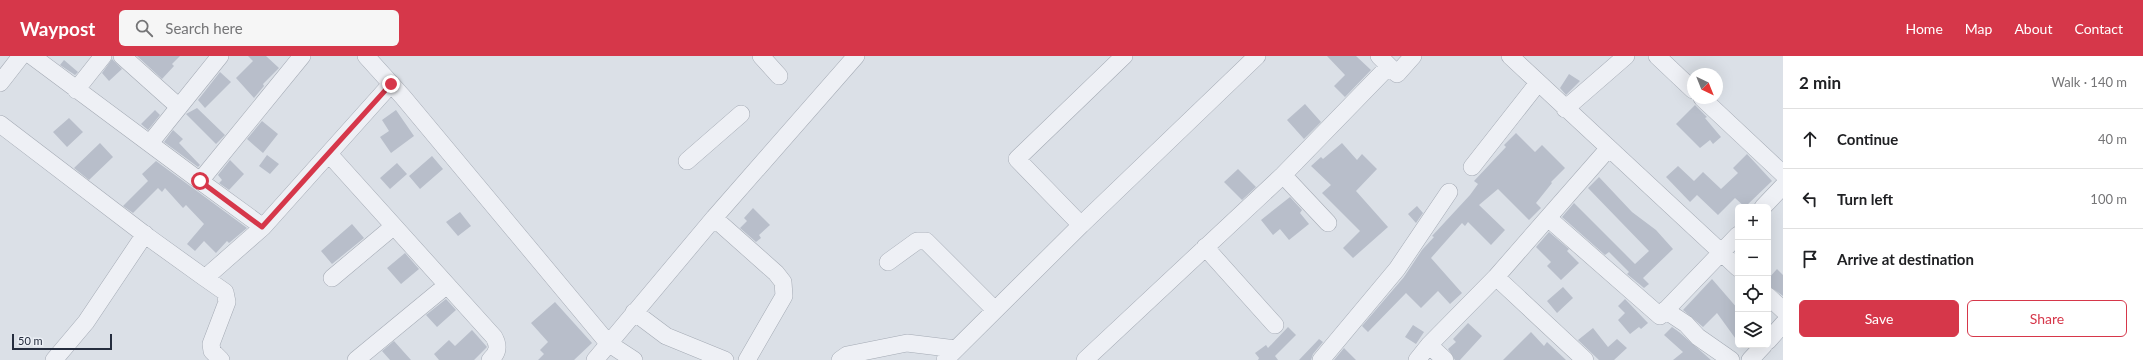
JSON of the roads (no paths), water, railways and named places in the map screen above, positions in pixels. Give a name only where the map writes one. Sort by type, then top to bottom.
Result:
[{"type":"street","points":[[0,83],[21,56]]},
{"type":"street","points":[[32,56],[262,227]]},
{"type":"street","points":[[76,90],[103,56]]},
{"type":"street","points":[[122,56],[179,107]]},
{"type":"street","points":[[150,143],[220,56]]},
{"type":"street","points":[[200,181],[302,56]]},
{"type":"street","points":[[366,56],[608,343],[634,360]]},
{"type":"street","points":[[761,56],[779,76]]},
{"type":"street","points":[[595,360],[714,218],[856,56]]},
{"type":"street","points":[[1081,225],[1017,159],[1124,56]]},
{"type":"street","points":[[840,360],[847,355],[907,343],[951,354],[1081,225],[1258,56]]},
{"type":"street","points":[[1089,359],[1205,247],[1283,175],[1384,61],[1397,74],[1413,56]]},
{"type":"street","points":[[1510,56],[1565,109],[1735,265]]},
{"type":"street","points":[[1565,109],[1626,56]]},
{"type":"street","points":[[1657,56],[1687,84]]},
{"type":"street","points":[[1472,167],[1538,83]]},
{"type":"street","points":[[206,278],[262,227],[391,84]]},
{"type":"street","points":[[1708,104],[1783,174]]},
{"type":"street","points":[[687,161],[742,114]]},
{"type":"street","points":[[0,124],[145,234],[225,292],[227,302],[212,344],[212,351],[221,360]]},
{"type":"street","points":[[1417,360],[1496,277],[1608,149]]},
{"type":"street","points":[[328,154],[447,285],[498,344],[497,352],[490,360]]},
{"type":"street","points":[[1283,175],[1328,223]]},
{"type":"street","points":[[1766,204],[1783,186]]},
{"type":"street","points":[[1321,360],[1397,269],[1449,192]]},
{"type":"street","points":[[714,218],[776,273],[783,282],[784,296],[747,360]]},
{"type":"street","points":[[1548,218],[1660,316],[1735,238]]},
{"type":"street","points":[[332,278],[394,226]]},
{"type":"street","points":[[54,360],[86,322],[145,234]]},
{"type":"street","points":[[888,262],[917,241],[926,242],[995,310]]},
{"type":"street","points":[[1205,247],[1275,325]]},
{"type":"street","points":[[1496,277],[1585,360]]},
{"type":"street","points":[[356,360],[447,285]]},
{"type":"street","points":[[1771,299],[1783,310]]},
{"type":"street","points":[[1665,310],[1686,324],[1698,337],[1731,360]]},
{"type":"street","points":[[634,312],[666,336],[725,360]]},
{"type":"street","points":[[1771,338],[1783,324]]},
{"type":"street","points":[[1429,346],[1445,360]]},
{"type":"street","points":[[1750,360],[1761,348]]}]
